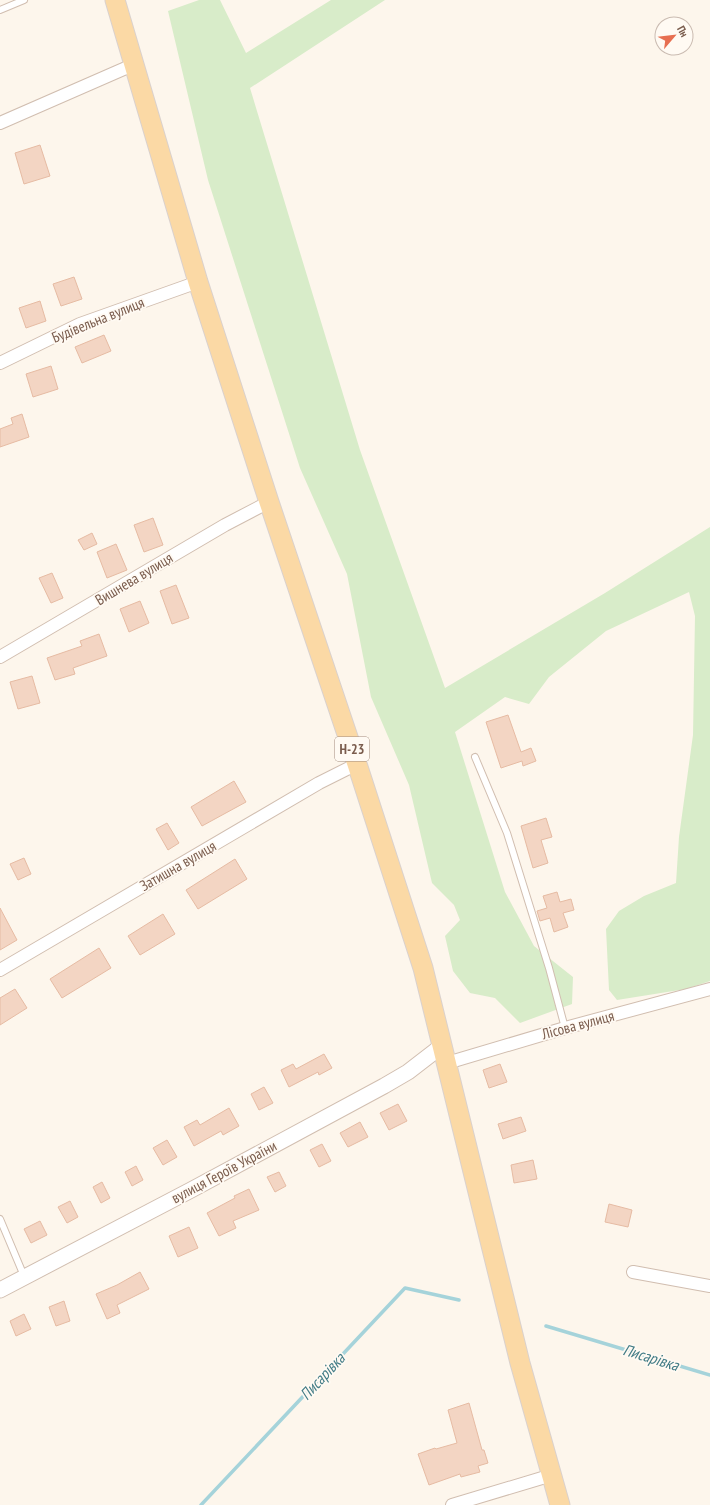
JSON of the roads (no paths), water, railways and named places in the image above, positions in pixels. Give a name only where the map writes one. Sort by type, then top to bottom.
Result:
[{"type":"main road","name":"Н-23","points":[[115,0],[198,282],[423,968],[520,1363],[560,1505]]},
{"type":"street","points":[[0,123],[135,64]]},
{"type":"street","name":"Будівельна вулиця","points":[[0,363],[80,324],[198,282]]},
{"type":"street","name":"Вишнева вулиця","points":[[0,657],[225,525],[269,502]]},
{"type":"street","name":"Затишна вулиця","points":[[0,970],[319,783],[357,764]]},
{"type":"street","name":"Лісова вулиця","points":[[447,1063],[565,1028],[710,989]]},
{"type":"street","name":"вулиця Героїв України","points":[[0,1290],[24,1276],[191,1190],[384,1086],[408,1072],[443,1045]]},
{"type":"street","points":[[633,1272],[710,1286]]},
{"type":"street","points":[[452,1505],[552,1475]]},
{"type":"lane","points":[[0,10],[24,0]]},
{"type":"lane","points":[[475,757],[507,833],[549,968],[565,1028]]},
{"type":"lane","points":[[0,1219],[24,1276]]},
{"type":"waterway","name":"Писарівка","points":[[201,1505],[405,1288],[459,1300]]},
{"type":"waterway","name":"Писарівка","points":[[546,1326],[710,1375]]}]
